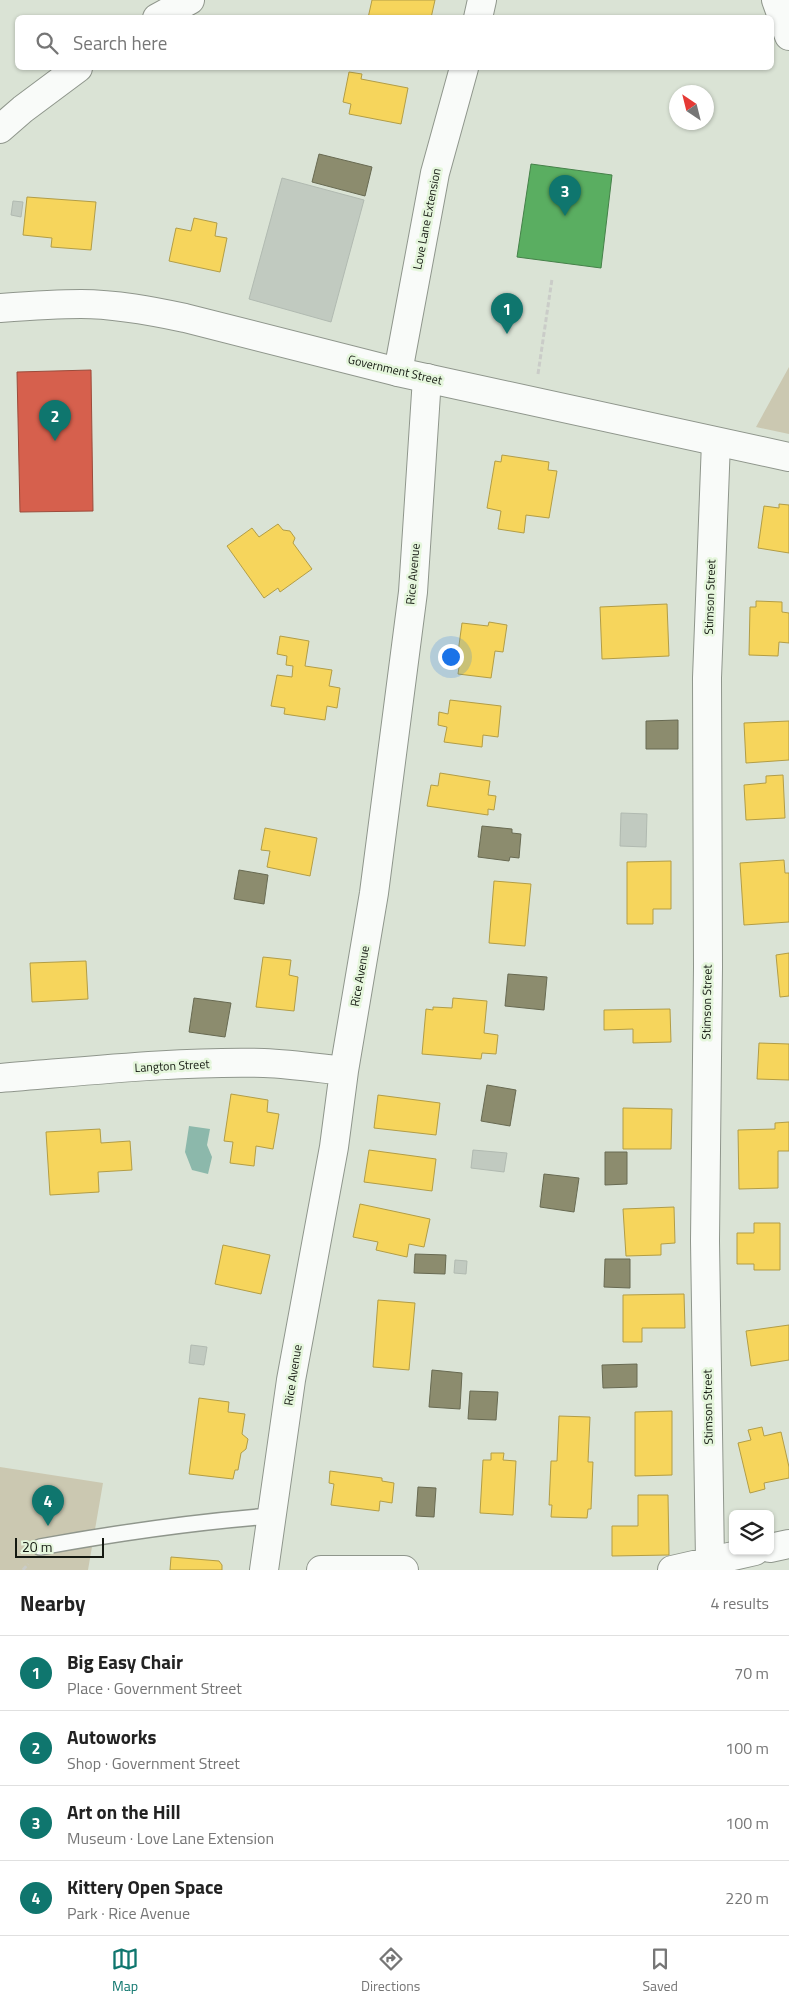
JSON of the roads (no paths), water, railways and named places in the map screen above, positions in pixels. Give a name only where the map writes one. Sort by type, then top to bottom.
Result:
[{"type":"street","points":[[162,15],[190,0]]},
{"type":"street","points":[[479,15],[482,0]]},
{"type":"street","points":[[776,0],[789,36]]},
{"type":"street","points":[[0,129],[22,109],[75,70]]},
{"type":"street","name":"Love Lane Extension","points":[[398,372],[435,173],[463,70]]},
{"type":"street","name":"Government Street","points":[[0,308],[84,304],[155,312],[398,372],[789,458]]},
{"type":"street","name":"Rice Avenue","points":[[264,1570],[291,1380],[334,1146],[344,1071],[374,893],[413,592],[426,378]]},
{"type":"street","name":"Stimson Street","points":[[710,1561],[705,1249],[707,678],[716,442]]},
{"type":"street","name":"Langton Street","points":[[0,1078],[170,1065],[227,1063],[284,1064],[344,1071]]},
{"type":"street","points":[[774,1547],[789,1544]]},
{"type":"street","points":[[672,1570],[737,1555]]},
{"type":"street","points":[[321,1570],[404,1570]]},
{"type":"lane","points":[[40,1547],[114,1533],[271,1516]]},
{"type":"water","points":[[189,1126],[210,1129],[207,1145],[212,1157],[208,1174],[192,1170],[185,1152]]},
{"type":"place","name":"Art on the Hill","points":[[565,216]]},
{"type":"place","name":"Big Easy Chair","points":[[507,334]]},
{"type":"place","name":"Autoworks","points":[[55,441]]},
{"type":"place","name":"Kittery Open Space","points":[[48,1526]]}]
